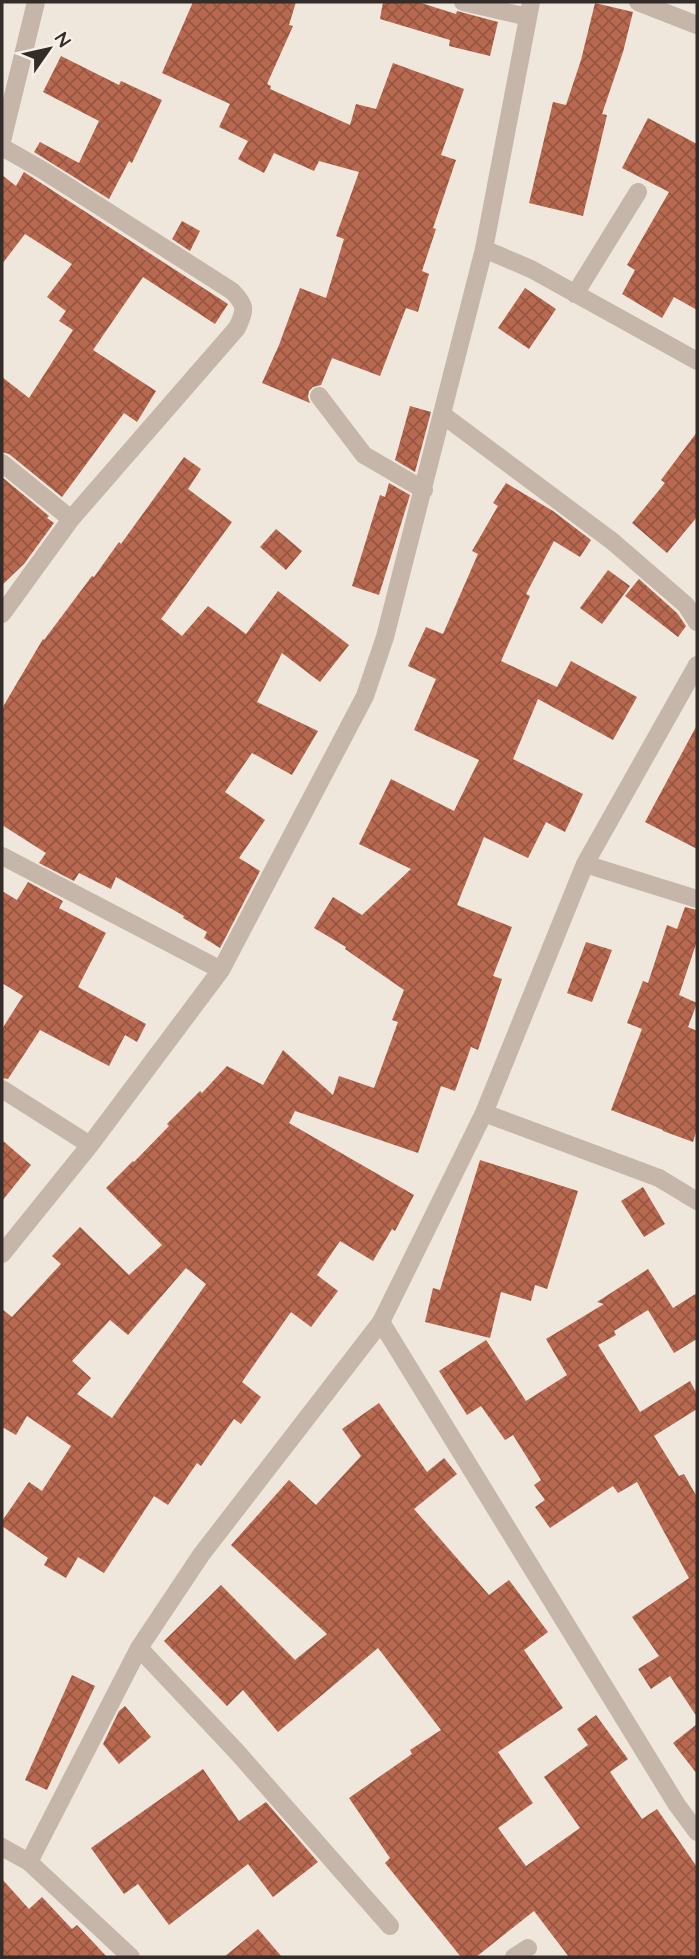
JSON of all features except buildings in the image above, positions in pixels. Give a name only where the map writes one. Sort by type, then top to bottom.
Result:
[{"type":"street","points":[[2,141],[36,2]]},
{"type":"street","points":[[2,1254],[90,1145],[221,970],[365,696],[385,637],[484,249],[530,9],[463,2]]},
{"type":"street","points":[[638,2],[697,25]]},
{"type":"street","points":[[2,147],[232,291],[243,301],[244,314],[237,327],[71,519],[2,614]]},
{"type":"street","points":[[575,294],[638,192]]},
{"type":"street","points":[[484,249],[531,269],[697,361]]},
{"type":"street","points":[[319,396],[364,454],[424,490]]},
{"type":"street","points":[[443,415],[612,541],[686,605],[697,622]]},
{"type":"street","points":[[2,463],[71,519]]},
{"type":"street","points":[[29,1862],[139,1648],[201,1555],[381,1322],[484,1114],[585,864],[697,665]]},
{"type":"street","points":[[2,856],[221,970]]},
{"type":"street","points":[[585,864],[697,898]]},
{"type":"street","points":[[2,1089],[90,1145]]},
{"type":"street","points":[[484,1114],[659,1178],[697,1201]]},
{"type":"street","points":[[381,1322],[677,1805],[697,1832]]},
{"type":"street","points":[[139,1648],[237,1752],[390,1926]]},
{"type":"street","points":[[2,1847],[29,1862],[131,1957]]}]
